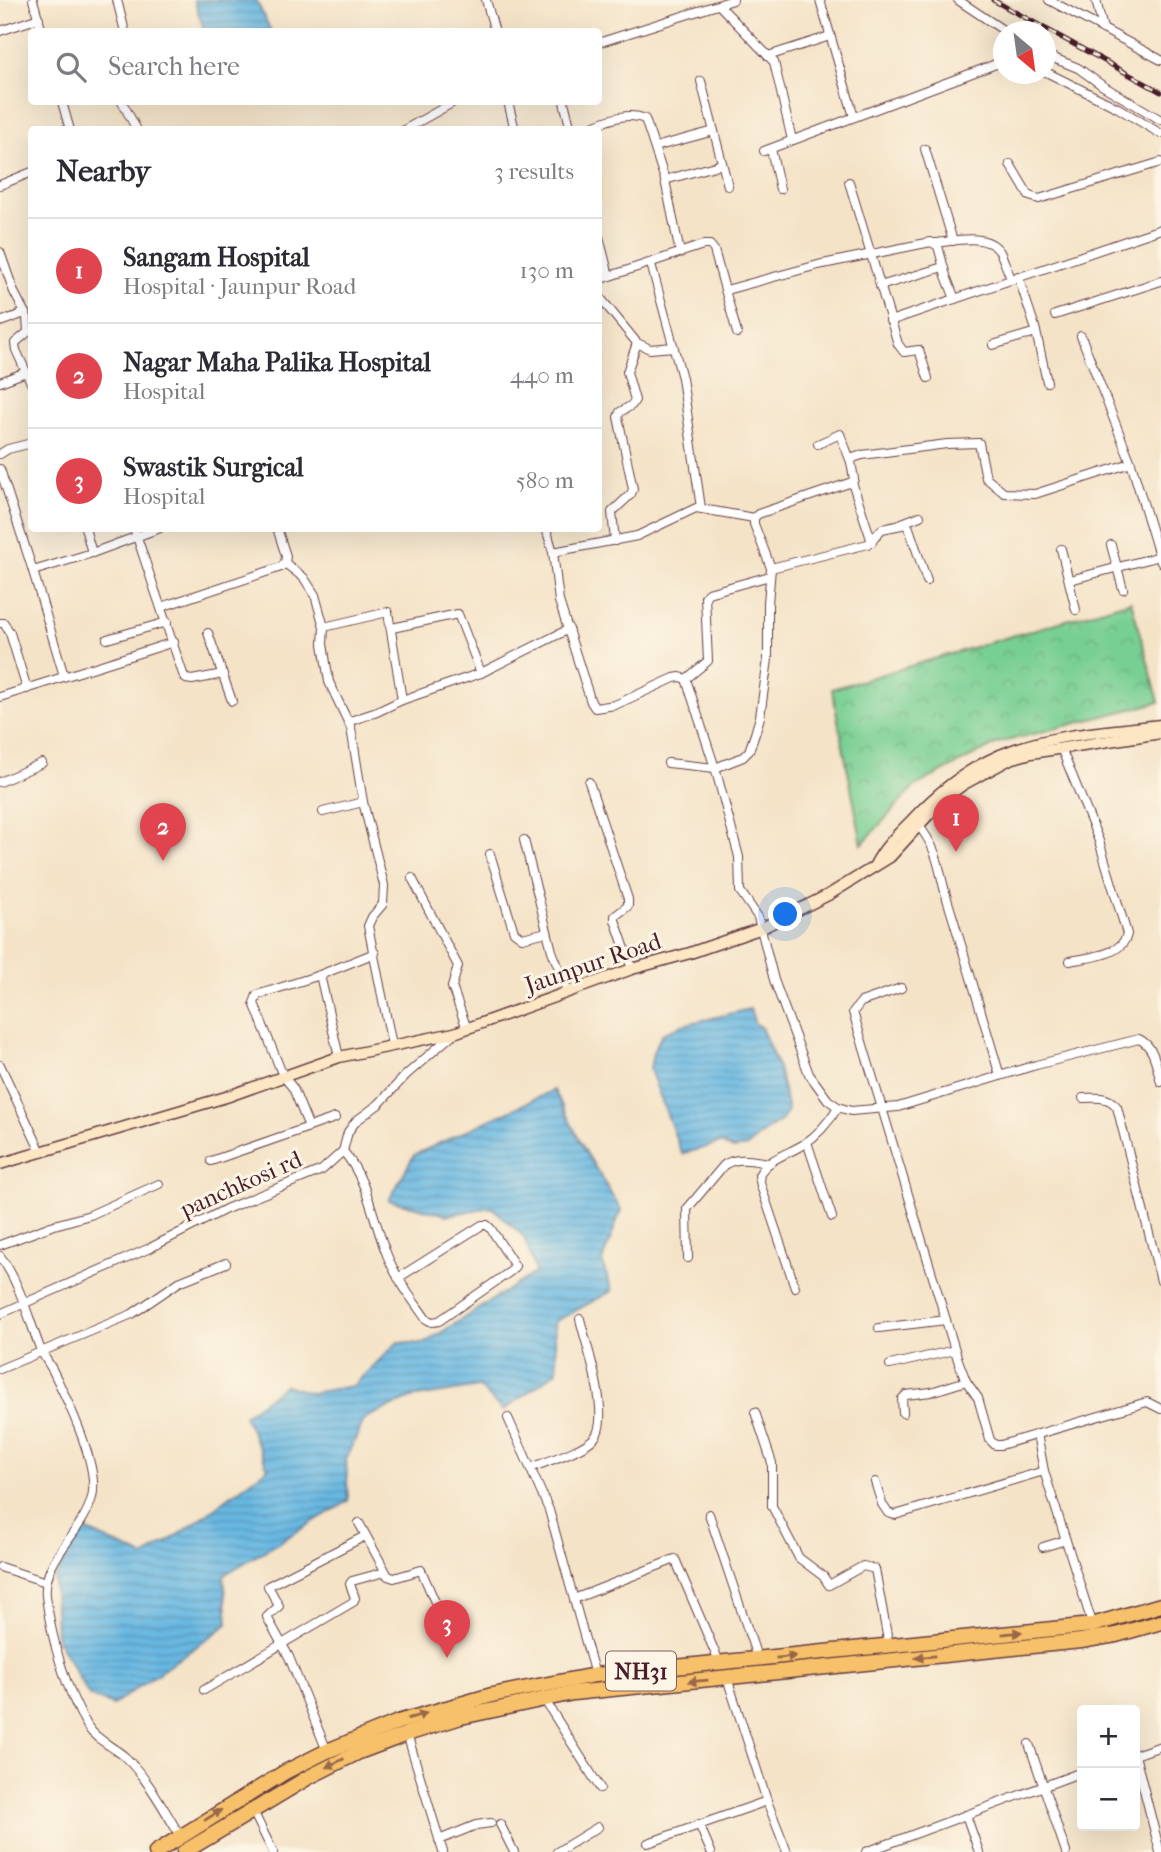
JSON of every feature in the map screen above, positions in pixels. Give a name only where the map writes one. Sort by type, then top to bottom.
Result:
[{"type":"highway","name":"NH31","points":[[156,1852],[285,1772],[327,1751],[398,1722],[492,1695],[595,1675],[889,1646],[1094,1632],[1161,1605]]},
{"type":"highway","name":"NH31","points":[[184,1852],[252,1809],[359,1752],[461,1717],[573,1693],[727,1678],[1161,1622]]},
{"type":"street","points":[[33,0],[42,28]]},
{"type":"street","points":[[117,0],[124,28]]},
{"type":"street","points":[[486,0],[494,28]]},
{"type":"street","points":[[602,42],[733,0]]},
{"type":"street","points":[[820,0],[854,117]]},
{"type":"street","points":[[958,0],[993,23]]},
{"type":"street","points":[[1049,0],[1161,60]]},
{"type":"street","points":[[1096,0],[1103,29]]},
{"type":"street","points":[[720,6],[774,62],[792,140]]},
{"type":"street","points":[[0,31],[38,18]]},
{"type":"street","points":[[768,56],[830,36]]},
{"type":"street","points":[[1056,59],[1078,68],[1161,120]]},
{"type":"street","points":[[780,189],[767,150],[993,65]]},
{"type":"street","points":[[1056,78],[1161,134]]},
{"type":"street","points":[[701,81],[728,186]]},
{"type":"street","points":[[63,105],[69,126]]},
{"type":"street","points":[[124,105],[135,126]]},
{"type":"street","points":[[411,126],[449,105]]},
{"type":"street","points":[[509,105],[514,126]]},
{"type":"street","points":[[565,105],[570,126]]},
{"type":"street","points":[[596,126],[635,115],[645,119],[665,180],[680,253]]},
{"type":"street","points":[[655,147],[714,131]]},
{"type":"street","points":[[925,149],[953,241]]},
{"type":"street","points":[[1010,164],[1028,196],[1039,199],[1161,162]]},
{"type":"street","points":[[665,180],[722,164]]},
{"type":"street","points":[[0,185],[28,174]]},
{"type":"street","points":[[849,181],[901,351],[919,350],[928,378]]},
{"type":"street","points":[[890,321],[1161,229]]},
{"type":"street","points":[[726,290],[818,265],[936,243],[972,239],[990,244],[999,251],[1015,277],[1036,332],[1047,382]]},
{"type":"street","points":[[936,243],[956,299]]},
{"type":"street","points":[[602,279],[710,245],[714,250],[737,333]]},
{"type":"street","points":[[602,249],[609,276]]},
{"type":"street","points":[[0,252],[14,292],[25,313],[27,332],[15,343],[28,376]]},
{"type":"street","points":[[651,264],[682,378],[701,508]]},
{"type":"street","points":[[880,286],[943,267]]},
{"type":"street","points":[[1055,315],[1161,281]]},
{"type":"street","points":[[602,300],[637,343],[650,349],[674,347]]},
{"type":"street","points":[[0,323],[25,313]]},
{"type":"street","points":[[993,345],[1036,332]]},
{"type":"street","points":[[1070,580],[1116,567],[1160,559],[1131,463],[1081,337]]},
{"type":"street","points":[[615,541],[612,512],[631,494],[632,489],[618,417],[620,412],[635,400],[627,372],[637,343]]},
{"type":"street","points":[[0,382],[26,372]]},
{"type":"street","points":[[818,444],[840,434],[851,462],[854,479],[852,482],[872,542]]},
{"type":"street","points":[[851,462],[853,458],[862,455],[947,444],[979,443],[986,478],[1004,492],[1035,494],[1131,463]]},
{"type":"street","points":[[0,454],[28,444]]},
{"type":"street","points":[[0,469],[64,676]]},
{"type":"street","points":[[553,552],[615,541],[647,532],[692,509],[701,508],[754,518],[766,510],[852,482]]},
{"type":"street","points":[[686,679],[708,661],[705,597],[708,593],[872,542],[882,529],[920,516]]},
{"type":"street","points":[[1150,521],[1161,517]]},
{"type":"street","points":[[668,763],[715,768],[743,757],[749,751],[760,717],[768,659],[770,572],[754,518]]},
{"type":"street","points":[[902,523],[909,528],[927,581]]},
{"type":"street","points":[[86,532],[92,553]]},
{"type":"street","points":[[161,607],[273,571],[285,563],[281,532]]},
{"type":"street","points":[[547,532],[553,552],[557,592],[595,708],[615,705],[674,678],[686,679]]},
{"type":"street","points":[[33,571],[92,553],[135,533],[186,679],[223,674]]},
{"type":"street","points":[[1111,545],[1123,589]]},
{"type":"street","points":[[1061,549],[1076,610]]},
{"type":"street","points":[[285,563],[304,578],[315,595],[324,627],[323,644],[328,682],[350,721],[363,802],[384,885],[383,904],[368,926],[392,1045]]},
{"type":"street","points":[[324,627],[385,611],[389,614],[402,700]]},
{"type":"street","points":[[392,628],[458,614],[481,673]]},
{"type":"street","points":[[107,639],[167,622]]},
{"type":"street","points":[[0,623],[4,623],[10,633],[27,689]]},
{"type":"street","points":[[350,721],[481,673],[569,629]]},
{"type":"street","points":[[208,633],[232,701]]},
{"type":"street","points":[[0,697],[174,642]]},
{"type":"street","points":[[686,679],[715,768],[739,857],[740,891],[755,910],[762,928],[774,980],[809,1074],[828,1100],[851,1111],[898,1107],[1127,1040],[1139,1039],[1148,1043],[1153,1052],[1161,1082]]},
{"type":"street","points":[[916,821],[943,788],[987,760],[1010,750],[1038,741],[1161,725]]},
{"type":"street","points":[[916,821],[952,792],[990,769],[1031,752],[1161,733]]},
{"type":"street","points":[[1061,748],[1099,841],[1127,934],[1120,947],[1110,952],[1070,961]]},
{"type":"street","points":[[0,782],[42,763]]},
{"type":"street","points":[[589,782],[628,899],[628,906],[615,916],[615,920],[632,969]]},
{"type":"street","points":[[323,812],[363,802]]},
{"type":"street","points":[[916,821],[933,845],[938,858],[947,898],[1000,1076]]},
{"type":"street","name":"Jaunpur Road","points":[[0,1164],[226,1097],[339,1056],[467,1029],[632,969],[690,953],[762,928],[830,894],[875,865],[884,849],[916,821]]},
{"type":"street","points":[[524,840],[547,933],[568,991]]},
{"type":"street","points":[[490,854],[514,932],[522,938],[547,933]]},
{"type":"street","points":[[412,878],[458,966],[452,987],[467,1029]]},
{"type":"street","points":[[309,1127],[293,1088],[283,1076],[254,998],[375,953]]},
{"type":"street","points":[[320,975],[339,1056]]},
{"type":"street","points":[[901,988],[861,1002],[853,1012],[955,1350],[966,1381],[978,1398],[990,1440],[995,1445],[1147,1402],[1161,1409]]},
{"type":"street","name":"panchkosi rd","points":[[0,1314],[149,1248],[226,1209],[323,1170],[343,1151],[348,1132],[356,1121],[379,1104],[406,1075],[454,1033]]},
{"type":"street","points":[[0,1066],[41,1152]]},
{"type":"street","points":[[1083,1098],[1105,1098],[1113,1101],[1117,1107],[1161,1281]]},
{"type":"street","points":[[795,1287],[759,1175],[769,1163],[807,1142],[827,1125],[838,1107]]},
{"type":"street","points":[[211,1161],[335,1118]]},
{"type":"street","points":[[807,1142],[832,1217]]},
{"type":"street","points":[[343,1151],[365,1189],[398,1278],[426,1320],[439,1321],[515,1266],[491,1228],[482,1225],[398,1278]]},
{"type":"street","points":[[688,1258],[687,1209],[724,1165],[739,1159],[769,1163]]},
{"type":"street","points":[[0,1245],[90,1215],[159,1184]]},
{"type":"street","points":[[0,1255],[8,1266],[41,1351],[72,1414],[92,1466],[93,1496],[88,1509],[61,1551],[46,1582],[54,1639],[81,1716],[90,1730],[125,1757],[155,1795],[180,1836]]},
{"type":"street","points":[[0,1369],[132,1314],[179,1282],[226,1263]]},
{"type":"street","points":[[530,1468],[585,1444],[595,1437],[600,1424],[600,1407],[580,1319]]},
{"type":"street","points":[[879,1328],[946,1320]]},
{"type":"street","points":[[890,1365],[955,1350]]},
{"type":"street","points":[[903,1413],[902,1399],[906,1395],[931,1392],[966,1381]]},
{"type":"street","points":[[755,1412],[772,1463],[772,1506],[788,1539],[799,1558],[823,1576],[830,1585],[863,1566],[875,1569],[889,1646]]},
{"type":"street","points":[[508,1418],[549,1510],[595,1675]]},
{"type":"street","points":[[1037,1434],[1044,1471],[1094,1632]]},
{"type":"street","points":[[875,1482],[882,1504],[888,1513],[895,1515],[1044,1471]]},
{"type":"street","points":[[709,1514],[758,1660]]},
{"type":"street","points":[[359,1523],[384,1572],[394,1578],[421,1570],[442,1618]]},
{"type":"street","points":[[327,1751],[283,1643],[267,1617],[279,1606],[268,1586],[365,1535]]},
{"type":"street","points":[[1043,1547],[1066,1540]]},
{"type":"street","points":[[574,1599],[675,1559],[720,1664]]},
{"type":"street","points":[[0,1567],[46,1582]]},
{"type":"street","points":[[204,1690],[353,1602],[355,1598],[350,1584],[352,1581],[384,1572]]},
{"type":"street","points":[[727,1678],[767,1801],[787,1852]]},
{"type":"street","points":[[544,1698],[600,1788]]},
{"type":"street","points":[[407,1734],[443,1852]]},
{"type":"street","points":[[1029,1744],[1066,1852]]},
{"type":"street","points":[[1140,1753],[1161,1746]]},
{"type":"street","points":[[1138,1768],[1160,1852]]},
{"type":"street","points":[[866,1852],[1077,1774]]},
{"type":"street","points":[[648,1843],[767,1801]]},
{"type":"street","points":[[252,1809],[273,1852]]},
{"type":"street","points":[[966,1815],[979,1852]]},
{"type":"street","points":[[439,1840],[475,1825],[496,1823],[514,1852]]},
{"type":"street","points":[[699,1824],[711,1852]]},
{"type":"street","points":[[556,1852],[598,1827]]},
{"type":"green space","points":[[1131,601],[1159,702],[998,743],[915,786],[862,844],[832,689]]},
{"type":"water","points":[[194,0],[256,0],[270,28],[204,28]]},
{"type":"water","points":[[750,1009],[755,1024],[761,1027],[778,1068],[788,1110],[782,1120],[747,1147],[733,1149],[720,1143],[682,1154],[650,1070],[653,1052],[662,1034],[683,1025]]},
{"type":"water","points":[[554,1090],[584,1149],[621,1210],[602,1262],[612,1291],[554,1322],[557,1371],[503,1411],[479,1387],[411,1398],[365,1418],[346,1459],[348,1501],[224,1575],[228,1624],[113,1705],[89,1696],[56,1637],[54,1578],[84,1529],[144,1557],[184,1531],[268,1468],[244,1415],[285,1385],[311,1393],[353,1386],[398,1342],[423,1344],[536,1272],[524,1237],[492,1207],[447,1215],[389,1200],[414,1155]]},
{"type":"railway","points":[[993,0],[1161,92]]},
{"type":"place","name":"Sangam Hospital","points":[[956,852]]},
{"type":"place","name":"Nagar Maha Palika Hospital","points":[[163,861]]},
{"type":"place","name":"Swastik Surgical","points":[[447,1658]]}]
